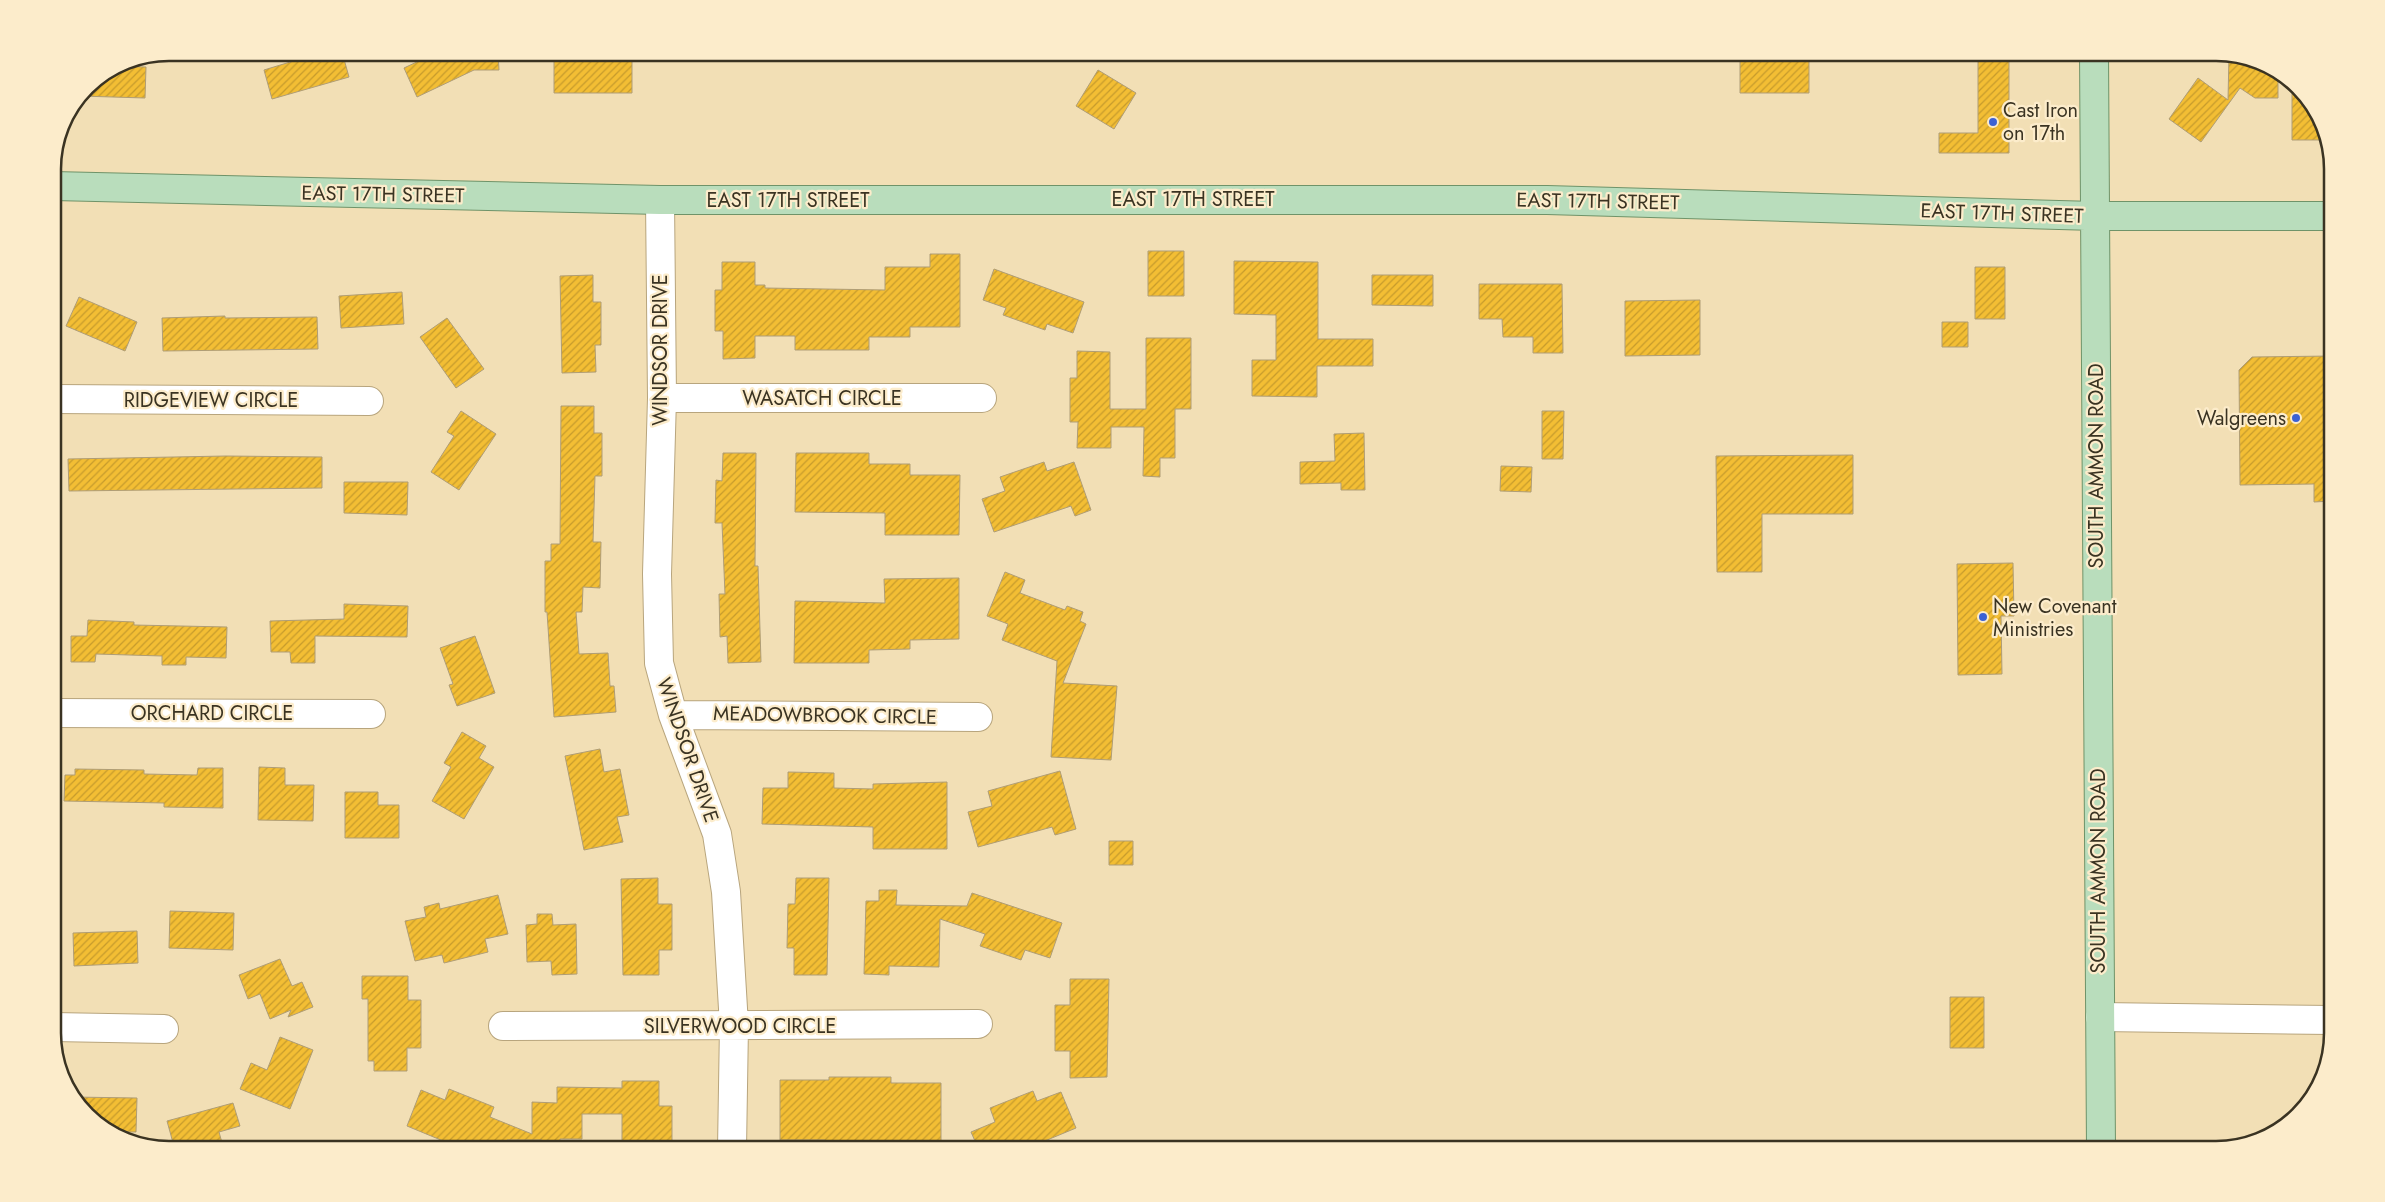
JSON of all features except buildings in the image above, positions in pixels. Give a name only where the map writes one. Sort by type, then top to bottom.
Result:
[{"type":"main road","name":"SOUTH AMMON ROAD","points":[[2094,61],[2101,1141]]},
{"type":"main road","name":"EAST 17TH STREET","points":[[61,186],[660,200],[1538,200],[1735,204],[2095,216],[2324,216]]},
{"type":"street","name":"WINDSOR DRIVE","points":[[660,200],[662,398],[657,547],[659,663],[673,715],[717,834],[726,892],[734,1025],[732,1141]]},
{"type":"street","name":"WASATCH CIRCLE","points":[[662,398],[982,398]]},
{"type":"street","name":"RIDGEVIEW CIRCLE","points":[[61,399],[369,401]]},
{"type":"street","name":"ORCHARD CIRCLE","points":[[61,713],[371,714]]},
{"type":"street","name":"MEADOWBROOK CIRCLE","points":[[673,715],[978,717]]},
{"type":"street","points":[[2100,1017],[2324,1020]]},
{"type":"street","name":"SILVERWOOD CIRCLE","points":[[503,1026],[978,1024]]},
{"type":"street","points":[[61,1027],[164,1029]]},
{"type":"place","name":"Cast Iron on 17th","points":[[1993,122]]},
{"type":"place","name":"Walgreens","points":[[2296,418]]},
{"type":"place","name":"New Covenant Ministries","points":[[1983,617]]}]
